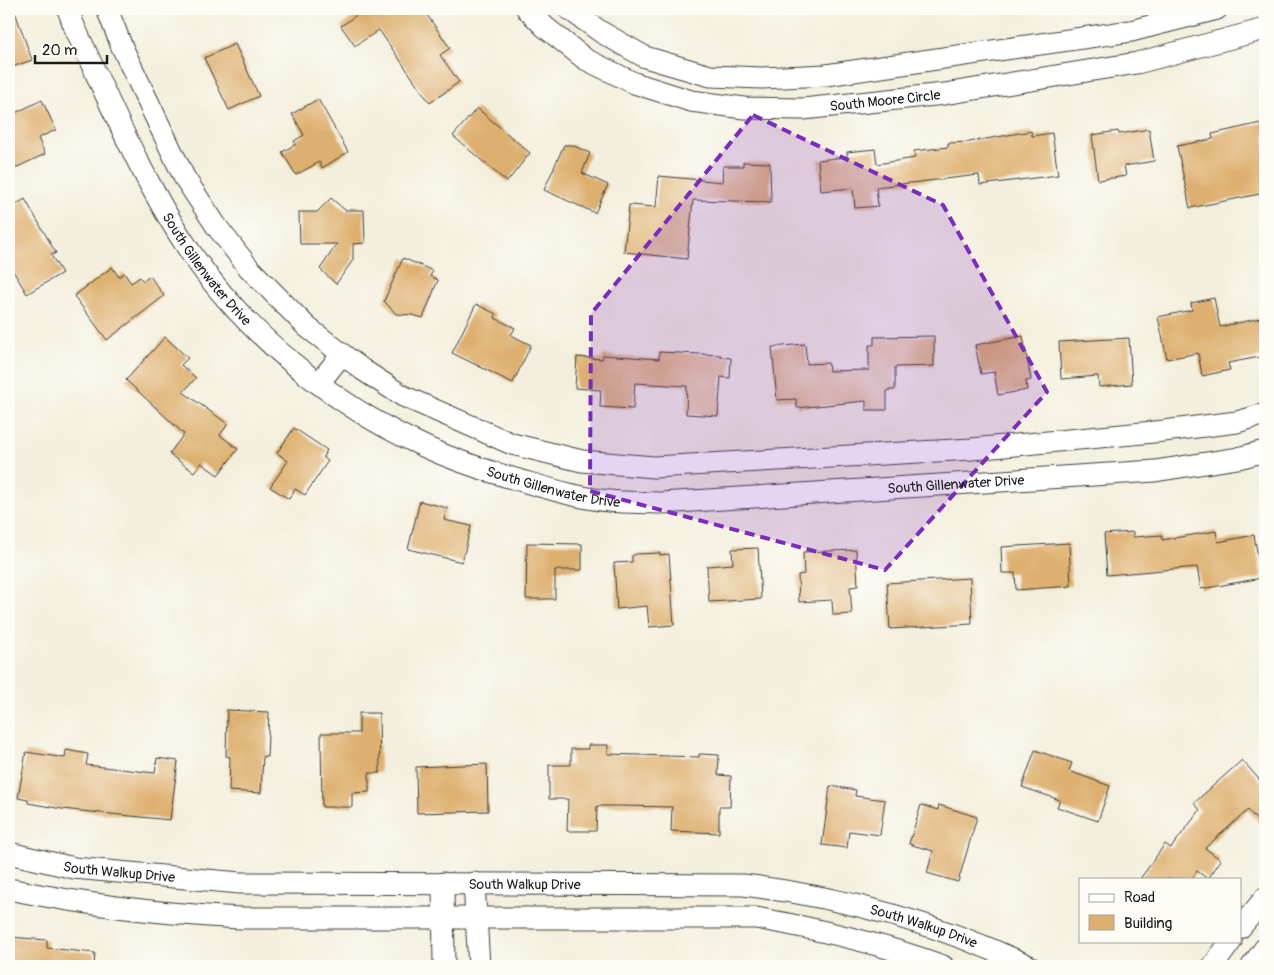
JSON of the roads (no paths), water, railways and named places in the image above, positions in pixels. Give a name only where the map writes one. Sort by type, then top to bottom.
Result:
[{"type":"street","name":"South Gillenwater Drive","points":[[68,9],[78,35],[150,187],[192,254],[237,312],[298,368],[350,405],[418,444],[484,470],[553,490],[608,501],[671,502],[1155,471],[1238,458],[1265,451]]},
{"type":"street","points":[[107,9],[122,47],[184,177],[217,227],[249,268],[307,327],[403,396],[512,444],[582,461],[654,466],[972,449],[1164,431],[1237,422],[1265,414]]},
{"type":"street","name":"South Moore Circle","points":[[527,9],[545,27],[585,58],[634,83],[691,101],[744,108],[804,109],[944,94],[1137,63],[1265,29]]},
{"type":"street","points":[[569,9],[601,32],[645,57],[710,76],[762,78],[826,76],[1131,31],[1217,9]]},
{"type":"street","points":[[319,383],[342,354]]},
{"type":"street","name":"South Walkup Drive","points":[[9,853],[74,868],[240,883],[700,883],[785,890],[855,904],[922,922],[986,946],[1029,966]]},
{"type":"street","points":[[442,883],[444,966]]},
{"type":"street","points":[[474,883],[479,966]]},
{"type":"street","points":[[9,889],[66,900],[176,915],[250,918],[756,918],[801,926],[912,954],[943,966]]},
{"type":"street","points":[[1242,926],[1265,898]]},
{"type":"street","points":[[1213,966],[1230,942]]},
{"type":"street","points":[[1252,966],[1265,948]]}]
